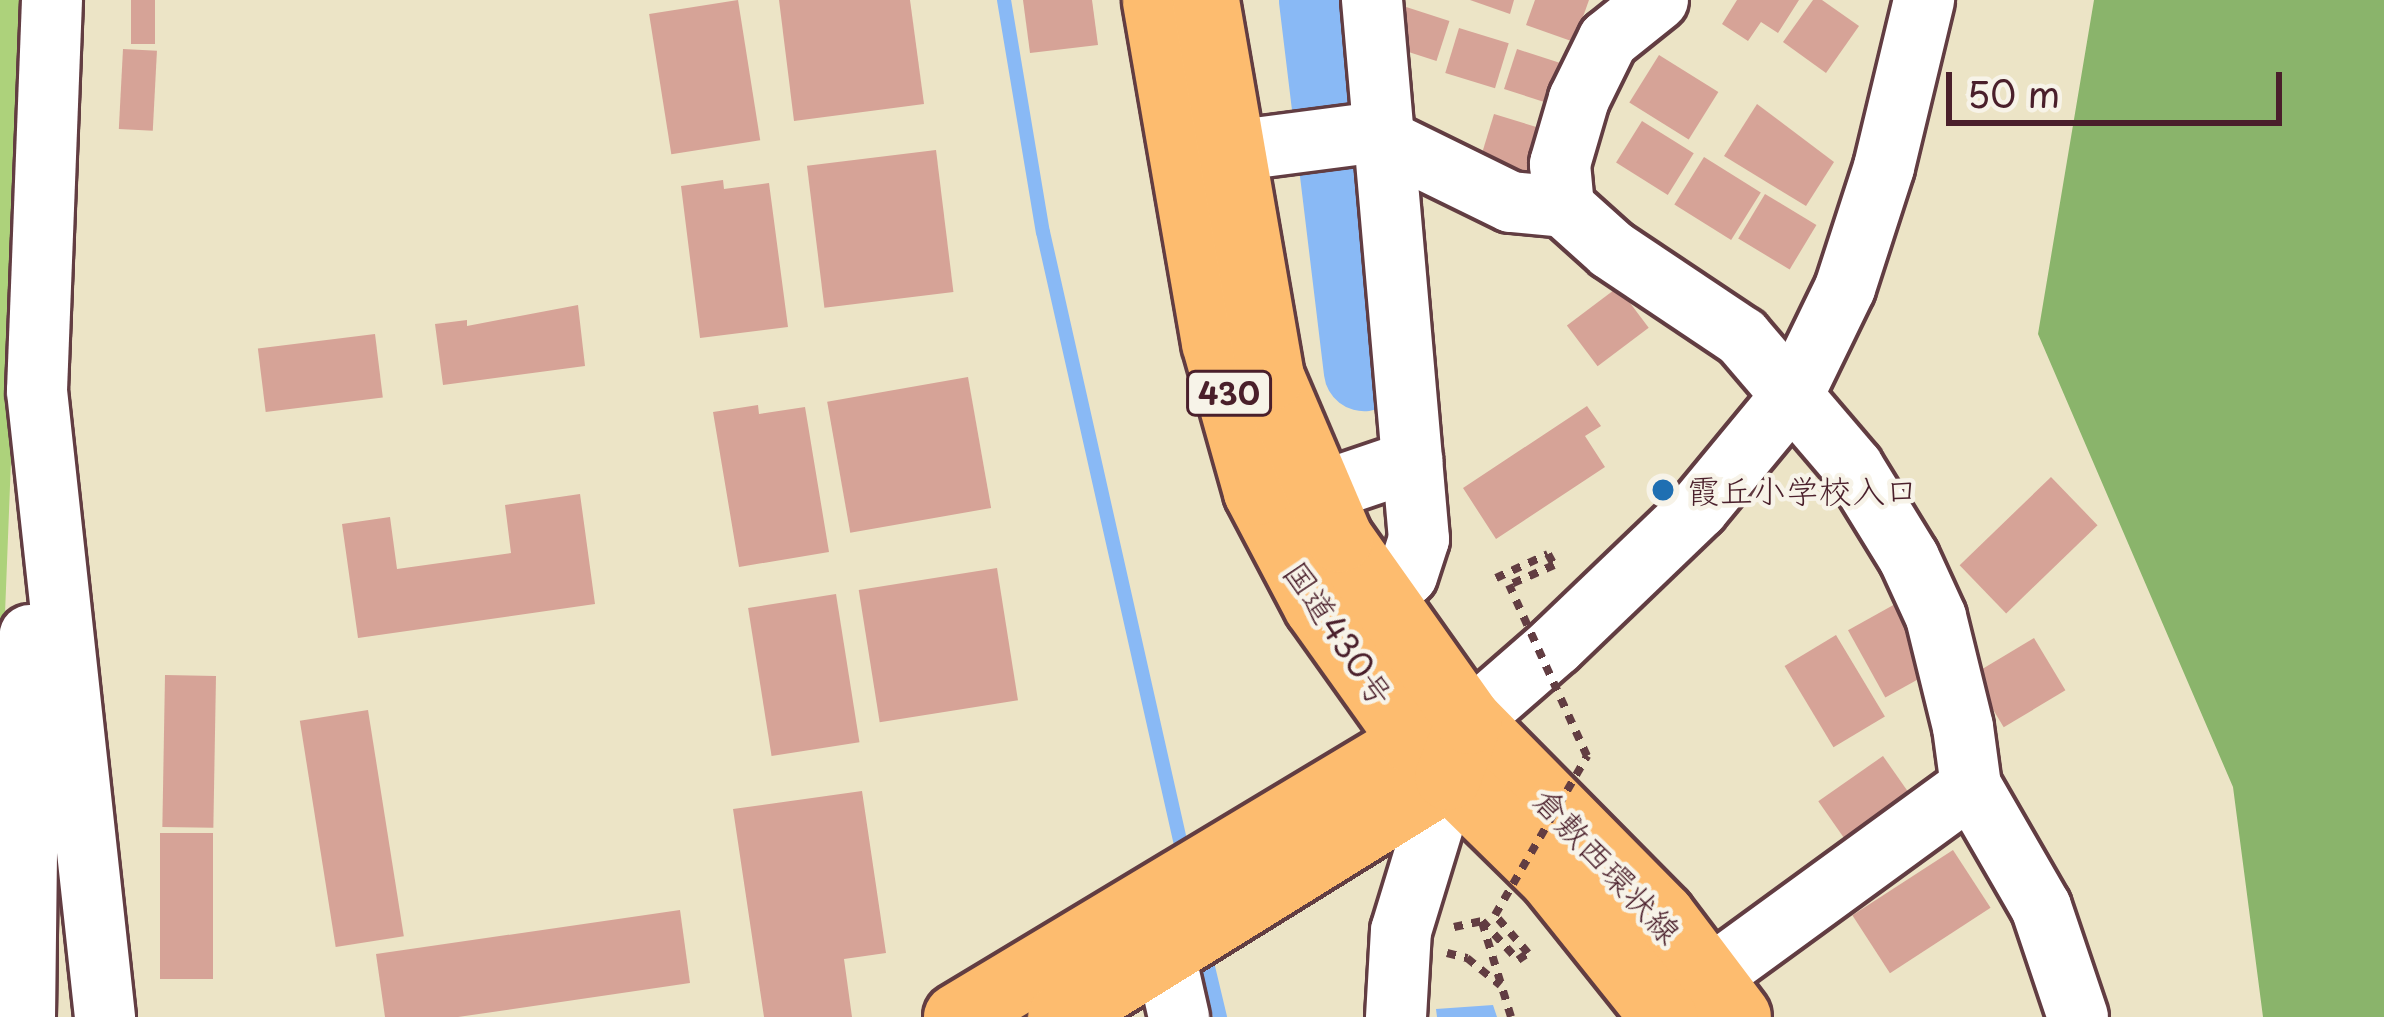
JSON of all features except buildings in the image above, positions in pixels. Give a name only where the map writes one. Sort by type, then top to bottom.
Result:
[{"type":"main road","name":"国道430号","points":[[1156,0],[1271,376],[1291,501],[1327,620],[1444,747]]},
{"type":"main road","name":"国道430号","points":[[1205,154],[1206,0]]},
{"type":"main road","name":"国道430号","points":[[1291,501],[1379,599],[1444,747]]},
{"type":"main road","name":"国道430号","points":[[1061,1017],[1189,915],[1444,747]]},
{"type":"main road","name":"倉敷西環状線","points":[[1444,747],[1662,916],[1693,1006]]},
{"type":"main road","name":"国道430号","points":[[957,1017],[1189,915]]},
{"type":"street","points":[[52,0],[37,392],[105,1017]]},
{"type":"street","points":[[1372,0],[1377,135],[1419,539],[1407,575],[1379,599]]},
{"type":"street","points":[[1564,207],[1560,164],[1579,99],[1608,40],[1658,0]]},
{"type":"street","points":[[1396,1017],[1401,931],[1444,747],[1698,509],[1794,393],[1845,288],[1884,167],[1924,0]]},
{"type":"street","points":[[1205,154],[1377,135],[1511,202],[1564,207],[1612,250],[1742,337],[1853,466],[1910,559],[1936,617],[1964,727],[1971,786],[2041,907],[2078,1017]]},
{"type":"street","points":[[1291,501],[1412,461]]},
{"type":"street","points":[[25,1017],[30,589],[53,545]]},
{"type":"street","points":[[1693,1006],[1971,786]]},
{"type":"street","points":[[1179,1017],[1189,915]]},
{"type":"path","points":[[1496,578],[1548,554],[1554,565],[1509,585],[1587,756],[1495,915],[1528,953],[1518,960],[1482,921],[1511,1017]]},
{"type":"path","points":[[1430,950],[1467,958],[1501,986]]},
{"type":"green space","points":[[0,0],[29,0],[3,665],[0,961]]},
{"type":"green space","points":[[2094,0],[2384,0],[2384,1017],[2263,1017],[2233,787],[2038,334]]},
{"type":"water","points":[[1493,1005],[1497,1017],[1437,1017],[1436,1009]]},
{"type":"waterway","points":[[1004,0],[1043,232],[1184,858]]},
{"type":"waterway","points":[[1319,0],[1364,370]]},
{"type":"waterway","points":[[1204,950],[1220,1017]]},
{"type":"place","name":"霞丘小学校入口","points":[[1663,490]]}]
